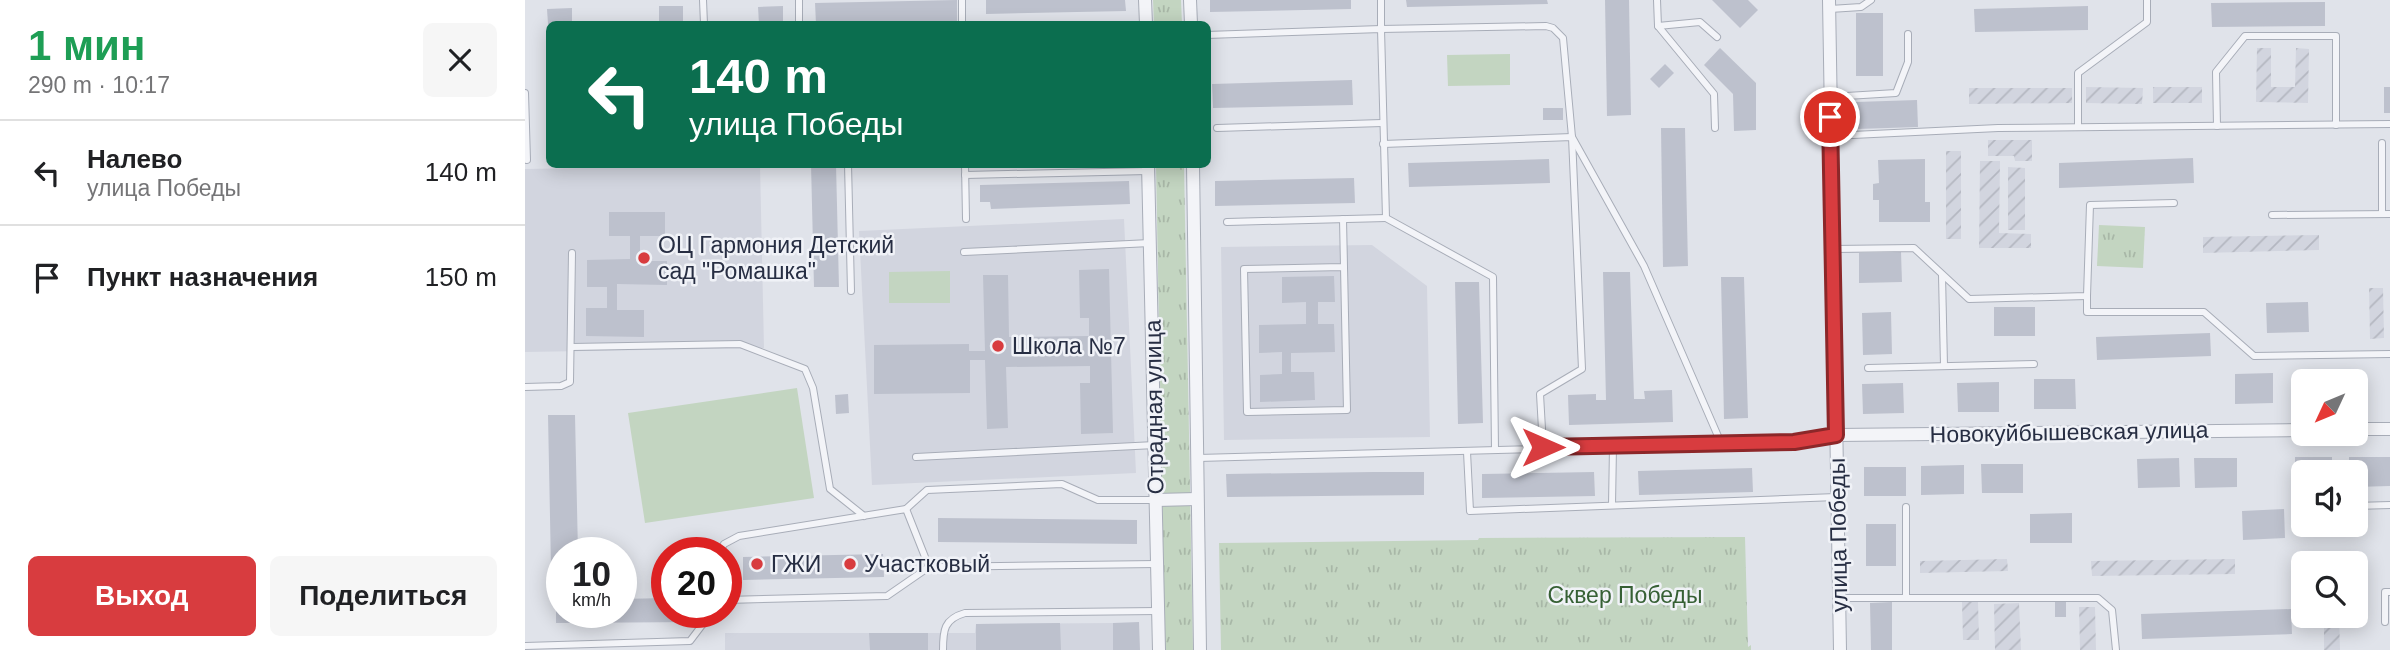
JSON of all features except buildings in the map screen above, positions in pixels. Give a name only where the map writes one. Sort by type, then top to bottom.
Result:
[{"type":"street","points":[[1145,0],[1146,21]]},
{"type":"street","points":[[1190,0],[1191,21]]},
{"type":"street","name":"улица Победы","points":[[1829,5],[1840,650]]},
{"type":"street","name":"Отрадная улица","points":[[1148,168],[1159,650]]},
{"type":"street","name":"Отрадная улица","points":[[1193,168],[1200,650]]},
{"type":"street","points":[[2368,429],[2390,429]]},
{"type":"street","name":"Новокуйбышевская улица","points":[[1836,435],[2291,430]]},
{"type":"street","points":[[1156,500],[1198,499]]},
{"type":"lane","points":[[703,0],[703,21]]},
{"type":"lane","points":[[799,0],[799,21]]},
{"type":"lane","points":[[962,0],[963,21]]},
{"type":"lane","points":[[1381,0],[1386,218]]},
{"type":"lane","points":[[1657,0],[1658,26],[1714,94],[1715,128]]},
{"type":"lane","points":[[1829,5],[1861,7],[1871,0]]},
{"type":"lane","points":[[2078,127],[2078,73],[2147,22],[2147,0]]},
{"type":"lane","points":[[1658,26],[1700,22],[1717,37]]},
{"type":"lane","points":[[1211,35],[1381,29],[1553,28],[1563,38],[1572,137],[1582,369],[1540,394],[1543,447]]},
{"type":"lane","points":[[1830,97],[1896,93],[1908,62],[1908,34]]},
{"type":"lane","points":[[2217,126],[2216,72],[2245,36],[2336,36],[2336,125]]},
{"type":"lane","points":[[525,93],[527,160]]},
{"type":"lane","points":[[1217,128],[1382,123]]},
{"type":"lane","points":[[1831,136],[1998,128],[2390,124]]},
{"type":"lane","points":[[1383,144],[1572,137]]},
{"type":"lane","points":[[1572,137],[1644,265],[1721,443]]},
{"type":"lane","points":[[2382,143],[2382,214]]},
{"type":"lane","points":[[848,168],[851,291]]},
{"type":"lane","points":[[965,168],[966,219]]},
{"type":"lane","points":[[965,175],[1148,168]]},
{"type":"lane","points":[[2174,203],[2090,205],[2087,312],[2204,312],[2254,356],[2390,354]]},
{"type":"lane","points":[[2273,215],[2390,214]]},
{"type":"lane","points":[[1227,222],[1386,218],[1493,277],[1495,450]]},
{"type":"lane","points":[[1343,219],[1347,410],[1247,412],[1244,269],[1343,267]]},
{"type":"lane","points":[[964,252],[1150,243]]},
{"type":"lane","points":[[1833,249],[1914,248],[1969,299],[2087,296]]},
{"type":"lane","points":[[525,387],[567,385],[572,377],[572,253]]},
{"type":"lane","points":[[1942,275],[1944,366]]},
{"type":"lane","points":[[572,346],[740,344],[805,369],[813,388],[830,489],[864,516]]},
{"type":"lane","points":[[1868,368],[2034,364]]},
{"type":"lane","points":[[1198,457],[1794,442],[1836,435]]},
{"type":"lane","points":[[916,457],[1155,445]]},
{"type":"lane","points":[[1612,505],[1613,447]]},
{"type":"lane","points":[[1467,452],[1470,511],[1836,497]]},
{"type":"lane","points":[[737,537],[906,509],[927,489],[1062,484],[1098,500],[1156,500]]},
{"type":"lane","points":[[2368,506],[2390,505]]},
{"type":"lane","points":[[1906,507],[1906,598]]},
{"type":"lane","points":[[906,509],[929,567]]},
{"type":"lane","points":[[742,600],[887,596],[929,567],[1157,564]]},
{"type":"lane","points":[[2385,622],[2385,592],[2390,592]]},
{"type":"lane","points":[[1839,598],[2098,598],[2112,610],[2116,650]]},
{"type":"lane","points":[[943,650],[946,624],[952,618],[965,613],[1158,611]]},
{"type":"lane","points":[[690,650],[690,641],[700,628]]},
{"type":"lane","points":[[525,646],[690,641]]},
{"type":"shaded area","points":[[2257,48],[2271,48],[2271,87],[2295,87],[2296,48],[2309,49],[2308,103],[2256,102]]},
{"type":"shaded area","points":[[2086,87],[2143,88],[2142,104],[2086,103]]},
{"type":"shaded area","points":[[2153,87],[2202,87],[2202,103],[2153,103]]},
{"type":"shaded area","points":[[1969,88],[2072,88],[2072,103],[1969,104]]},
{"type":"shaded area","points":[[1988,140],[2032,140],[2032,161],[2015,161],[2014,156],[1988,156]]},
{"type":"shaded area","points":[[1946,151],[1961,151],[1961,239],[1946,239]]},
{"type":"shaded area","points":[[1980,161],[2000,161],[1999,233],[2031,234],[2031,248],[1979,248]]},
{"type":"shaded area","points":[[2008,167],[2025,168],[2025,230],[2008,230]]},
{"type":"shaded area","name":"ОЦ Гармония Детский сад \"Ромашка\"","points":[[760,168],[764,348],[525,352],[525,169]]},
{"type":"shaded area","name":"Школа №7","points":[[1124,219],[1136,473],[872,485],[859,231]]},
{"type":"shaded area","points":[[2319,235],[2319,250],[2203,253],[2203,237]]},
{"type":"shaded area","points":[[1372,245],[1427,286],[1430,437],[1224,440],[1221,247]]},
{"type":"shaded area","points":[[2369,288],[2383,288],[2384,338],[2370,339]]},
{"type":"shaded area","points":[[2007,559],[2008,571],[1920,573],[1920,561]]},
{"type":"shaded area","points":[[2235,559],[2235,574],[2092,576],[2091,561]]},
{"type":"shaded area","points":[[1962,602],[1978,602],[1979,640],[1963,640]]},
{"type":"shaded area","points":[[2019,603],[2021,650],[1995,650],[1994,604]]},
{"type":"shaded area","points":[[2079,607],[2095,607],[2096,650],[2080,650]]},
{"type":"shaded area","points":[[1113,623],[1113,650],[725,650],[725,633],[975,633],[976,624]]},
{"type":"shaded area","points":[[2324,628],[2339,628],[2340,650],[2324,650]]},
{"type":"green space","points":[[1153,0],[1181,0],[1182,21],[1154,21]]},
{"type":"green space","points":[[1510,54],[1510,85],[1448,86],[1447,55]]},
{"type":"green space","points":[[1156,168],[1184,168],[1193,650],[1165,650]]},
{"type":"green space","points":[[2099,225],[2145,227],[2143,268],[2097,266]]},
{"type":"green space","points":[[950,271],[950,303],[889,303],[889,272]]},
{"type":"green space","points":[[797,388],[814,498],[645,523],[628,413]]},
{"type":"green space","name":"Сквер Победы","points":[[1745,537],[1748,647],[1751,645],[1751,650],[1221,650],[1219,543]]},
{"type":"place","name":"ОЦ Гармония Детский сад \"Ромашка\"","points":[[644,258]]},
{"type":"place","name":"Школа №7","points":[[998,346]]},
{"type":"place","name":"ГЖИ","points":[[757,564]]},
{"type":"place","name":"Участковый","points":[[850,564]]},
{"type":"route","points":[[1543,447],[1794,442],[1836,435],[1830,117]]}]
